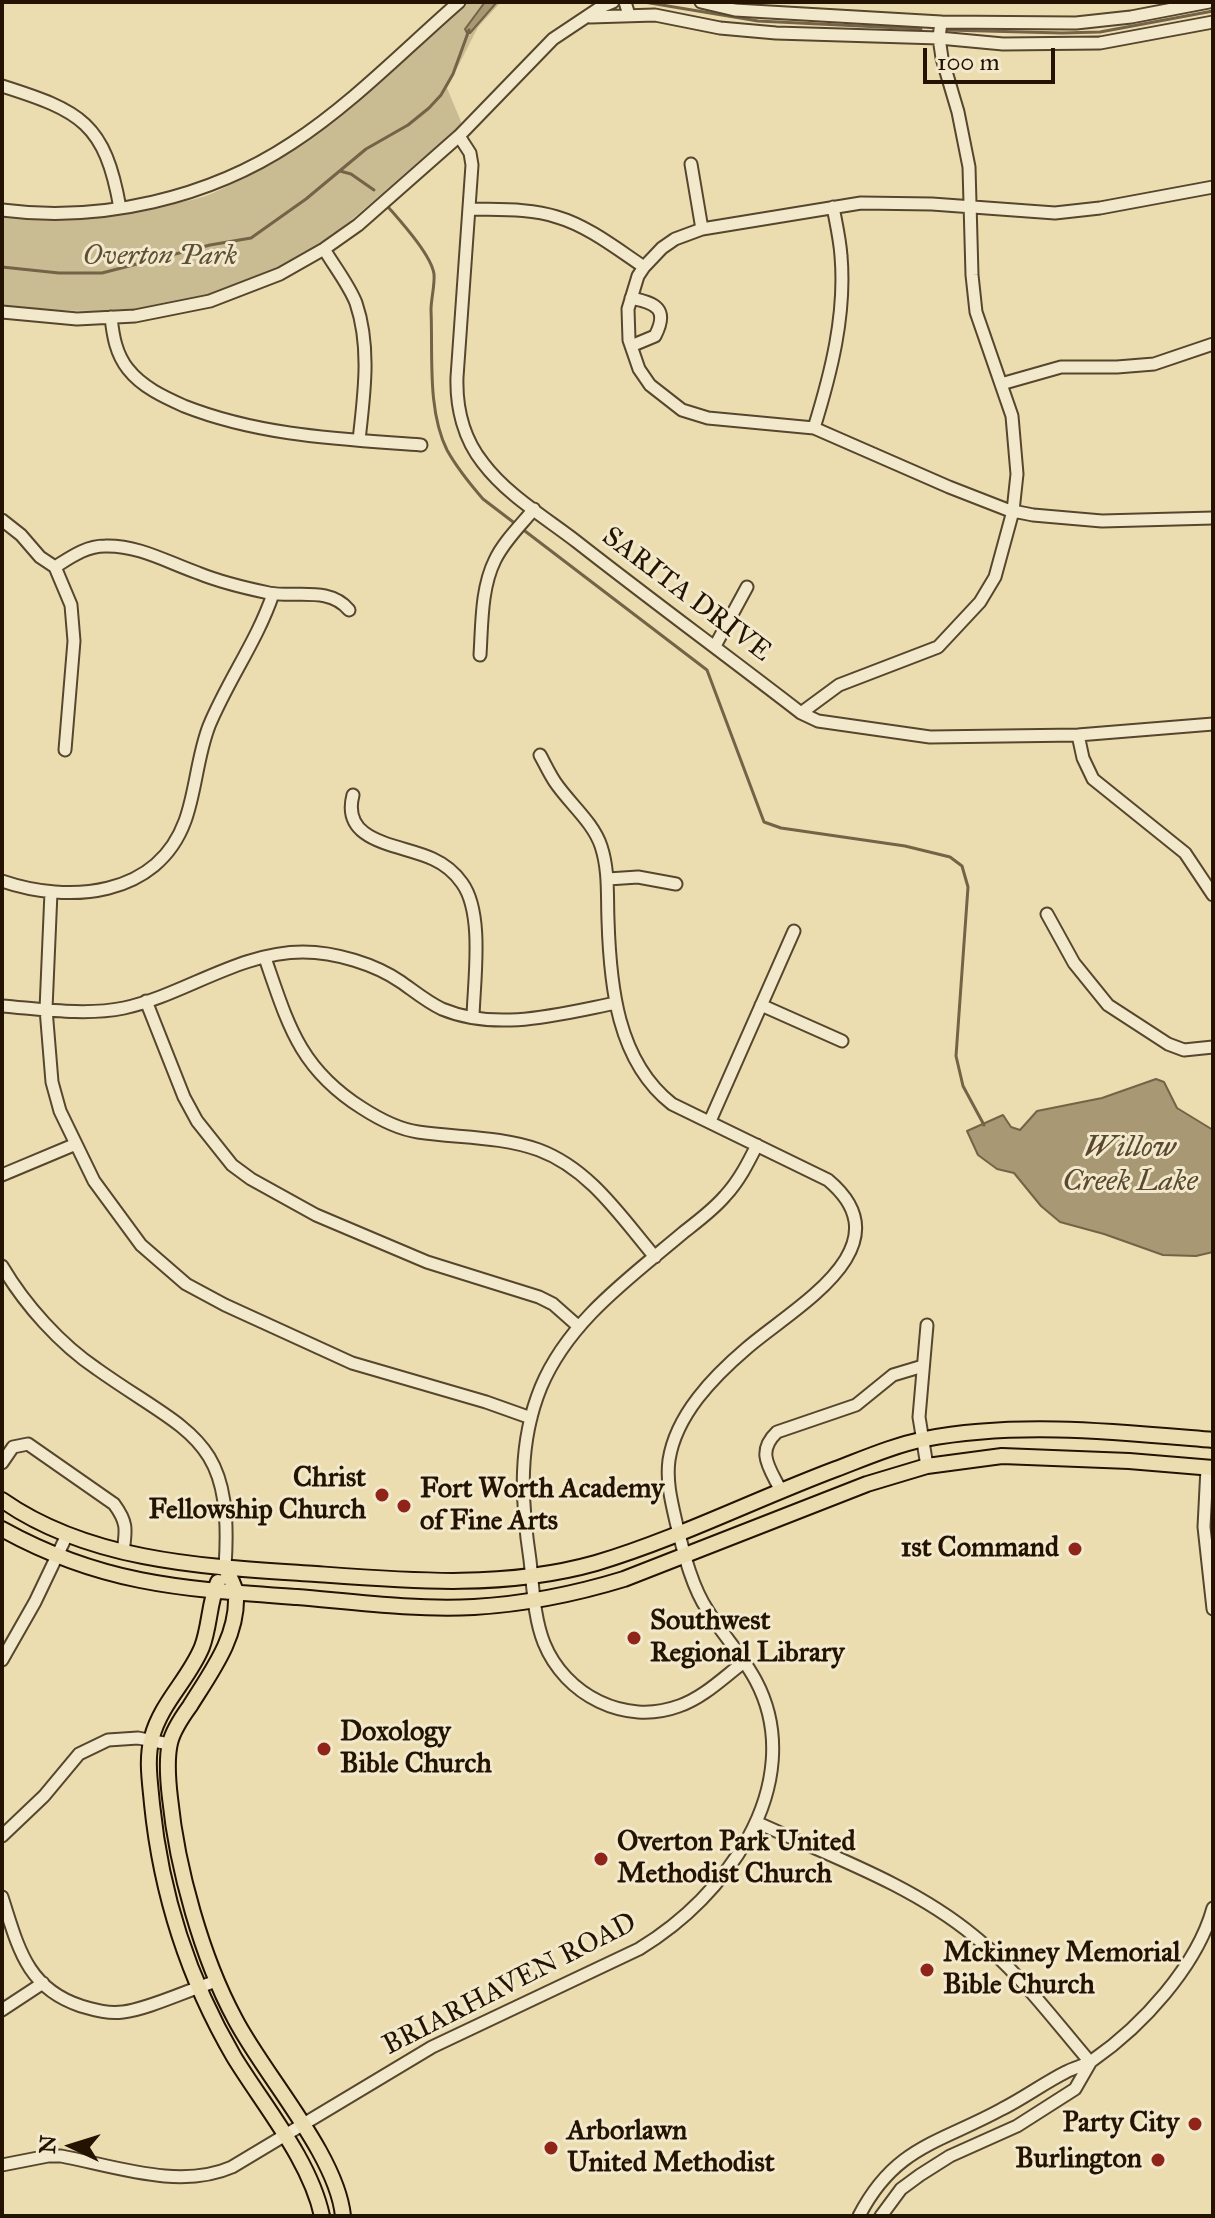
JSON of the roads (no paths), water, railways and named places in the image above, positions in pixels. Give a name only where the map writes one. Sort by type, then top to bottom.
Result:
[{"type":"main road","points":[[2,1500],[67,1535],[123,1552],[225,1567],[418,1581],[473,1581],[532,1576],[593,1563],[680,1535],[780,1489],[923,1439],[1010,1430],[1105,1432],[1213,1440]]},
{"type":"main road","points":[[2,1529],[56,1556],[96,1571],[133,1580],[237,1593],[430,1607],[472,1607],[587,1590],[645,1572],[867,1484],[927,1466],[1002,1456],[1210,1468]]},
{"type":"main road","points":[[225,1567],[214,1591],[211,1615],[200,1651],[165,1707],[151,1741],[148,1768],[156,1840],[172,1910],[197,1987],[234,2056],[285,2135],[317,2196],[322,2216]]},
{"type":"main road","points":[[225,1567],[237,1593],[228,1641],[169,1744],[170,1800],[176,1835],[192,1906],[217,1981],[235,2021],[301,2123],[334,2182],[343,2216]]},
{"type":"street","points":[[2,210],[71,213],[120,208],[210,184],[245,170],[320,122],[459,2]]},
{"type":"street","points":[[2,312],[77,319],[135,316],[210,301],[280,274],[358,225],[459,136],[553,39],[613,2]]},
{"type":"street","points":[[625,2],[629,15]]},
{"type":"street","points":[[701,2],[735,10],[941,22],[1076,23],[1131,17],[1209,2]]},
{"type":"street","points":[[590,17],[655,15],[720,28],[776,33],[939,38],[1003,44],[1100,43],[1213,22]]},
{"type":"street","points":[[801,713],[839,685],[938,647],[980,602],[995,577],[1013,511],[1017,474],[1012,416],[976,312],[969,167],[939,38],[941,22]]},
{"type":"street","points":[[2,86],[54,104],[79,118],[105,151],[113,171],[120,208]]},
{"type":"street","name":"SARITA DRIVE","points":[[459,136],[471,159],[457,377],[458,406],[469,439],[481,461],[531,513],[715,646],[801,713],[818,721],[930,737],[1078,735],[1213,724]]},
{"type":"street","points":[[691,164],[702,229]]},
{"type":"street","points":[[1213,187],[1055,213],[889,202],[833,207],[702,229],[675,239],[644,267],[638,276],[628,309],[631,346],[639,369],[650,385],[682,410],[708,418],[814,428],[949,487],[1013,511],[1102,521],[1201,521],[1213,518]]},
{"type":"street","points":[[814,428],[828,381],[839,326],[841,257],[833,207]]},
{"type":"street","points":[[469,209],[521,210],[556,216],[577,225],[644,267]]},
{"type":"street","points":[[324,249],[355,301],[365,340],[365,384],[359,440]]},
{"type":"street","points":[[631,298],[653,303],[660,311],[661,325],[655,336],[631,346]]},
{"type":"street","points":[[111,317],[118,354],[126,367],[156,393],[205,414],[269,432],[421,445]]},
{"type":"street","points":[[1001,384],[1061,367],[1154,364],[1213,344]]},
{"type":"street","points":[[480,655],[487,581],[494,560],[531,513]]},
{"type":"street","points":[[2,520],[21,535],[40,557],[55,567],[74,618],[65,750]]},
{"type":"street","points":[[55,567],[86,549],[103,545],[134,548],[202,575],[273,594],[325,595],[343,603],[349,610]]},
{"type":"street","points":[[715,646],[747,587]]},
{"type":"street","points":[[2,881],[51,892],[86,894],[109,889],[139,876],[170,851],[186,819],[198,760],[218,704],[253,643],[273,594]]},
{"type":"street","points":[[1078,735],[1083,758],[1093,779],[1185,853],[1213,895]]},
{"type":"street","name":"BRIARHAVEN ROAD","points":[[2,2165],[61,2156],[145,2172],[195,2176],[232,2167],[301,2123],[455,2035],[639,1949],[660,1936],[700,1903],[734,1861],[756,1822],[770,1783],[773,1741],[767,1706],[744,1662],[707,1610],[695,1585],[667,1480],[671,1448],[686,1413],[745,1349],[822,1288],[839,1270],[852,1252],[855,1241],[852,1211],[840,1189],[828,1180],[672,1104],[650,1084],[629,1048],[616,1003],[608,940],[608,879],[600,843],[554,781],[540,755]]},
{"type":"street","points":[[353,795],[350,813],[360,830],[370,838],[435,860],[462,883],[471,900],[475,919],[473,1017]]},
{"type":"street","points":[[608,879],[638,877],[676,884]]},
{"type":"street","points":[[51,892],[46,1009],[52,1082],[60,1111],[94,1181],[126,1227],[186,1284],[225,1305],[352,1363],[531,1418]]},
{"type":"street","points":[[1047,914],[1074,963],[1108,1005],[1168,1044],[1184,1050],[1213,1047]]},
{"type":"street","points":[[710,1121],[794,931]]},
{"type":"street","points":[[2,1006],[122,1008],[202,977],[265,958],[308,952],[375,968],[439,1008],[473,1017],[527,1019],[616,1003]]},
{"type":"street","points":[[265,958],[297,1044],[322,1077],[347,1099],[395,1126],[415,1132],[503,1141],[539,1151],[571,1167],[602,1193],[655,1257]]},
{"type":"street","points":[[146,1001],[184,1097],[197,1121],[232,1165],[316,1215],[427,1262],[539,1297],[553,1304],[579,1327]]},
{"type":"street","points":[[761,1005],[842,1041]]},
{"type":"street","points":[[2,1175],[76,1144]]},
{"type":"street","points":[[744,1662],[704,1693],[680,1706],[655,1711],[619,1709],[584,1693],[556,1666],[542,1636],[523,1515],[522,1481],[531,1418],[549,1372],[579,1327],[617,1288],[727,1195],[757,1145]]},
{"type":"street","points":[[2,1266],[41,1318],[85,1360],[178,1422],[195,1438],[221,1481],[227,1522],[225,1567]]},
{"type":"street","points":[[927,1325],[919,1417],[927,1466]]},
{"type":"street","points":[[780,1489],[765,1451],[768,1441],[777,1432],[856,1405],[893,1375],[923,1366]]},
{"type":"street","points":[[2,1463],[13,1447],[28,1444],[114,1504],[123,1516],[126,1529],[123,1552]]},
{"type":"street","points":[[1210,1468],[1204,1527],[1213,1609]]},
{"type":"street","points":[[2,1660],[35,1602],[67,1535]]},
{"type":"street","points":[[2,1836],[44,1796],[79,1754],[108,1740],[138,1738],[169,1744]]},
{"type":"street","points":[[756,1822],[899,1887],[972,1934],[1002,1962],[1090,2062]]},
{"type":"street","points":[[2,1897],[27,1966],[65,2001],[97,2011],[126,2012],[217,1981]]},
{"type":"street","points":[[859,2216],[890,2171],[909,2154],[1000,2110],[1066,2072],[1090,2062],[1109,2048],[1168,1990],[1183,1970],[1213,1908]]},
{"type":"street","points":[[2,2010],[43,1983]]},
{"type":"street","points":[[881,2216],[901,2189],[920,2175],[950,2156],[1010,2130],[1075,2089],[1090,2062]]},
{"type":"water","points":[[485,2],[497,2],[467,33],[465,29]]},
{"type":"water","name":"Willow Creek Lake","points":[[1156,1079],[1164,1082],[1177,1108],[1213,1130],[1213,1252],[1196,1256],[1163,1255],[1060,1222],[1041,1206],[1014,1173],[997,1169],[978,1155],[967,1131],[1003,1115],[1011,1127],[1020,1130],[1037,1111],[1102,1098]]},
{"type":"waterway","points":[[644,2],[758,21],[921,29]]},
{"type":"waterway","points":[[947,30],[1100,32],[1213,11]]},
{"type":"waterway","points":[[2,267],[59,273],[102,273],[210,245],[251,238],[306,199],[366,149],[408,125],[429,108],[453,74],[469,30]]},
{"type":"waterway","points":[[340,171],[351,174],[374,190]]},
{"type":"waterway","points":[[389,208],[422,249],[434,274],[431,310],[434,400],[441,434],[451,457],[483,499],[707,670],[764,822],[781,828],[905,846],[950,857],[962,866],[968,887],[956,1056],[963,1086],[984,1125]]},
{"type":"place","name":"Christ Fellowship Church","points":[[382,1495]]},
{"type":"place","name":"Fort Worth Academy of Fine Arts","points":[[404,1506]]},
{"type":"place","name":"1st Command","points":[[1075,1549]]},
{"type":"place","name":"Southwest Regional Library","points":[[634,1638]]},
{"type":"place","name":"Doxology Bible Church","points":[[324,1749]]},
{"type":"place","name":"Overton Park United Methodist Church","points":[[601,1859]]},
{"type":"place","name":"Mckinney Memorial Bible Church","points":[[927,1970]]},
{"type":"place","name":"Party City","points":[[1195,2124]]},
{"type":"place","name":"Arborlawn United Methodist","points":[[551,2148]]},
{"type":"place","name":"Burlington","points":[[1158,2160]]},
{"type":"park label","name":"Overton Park","points":[[160,257]]}]
